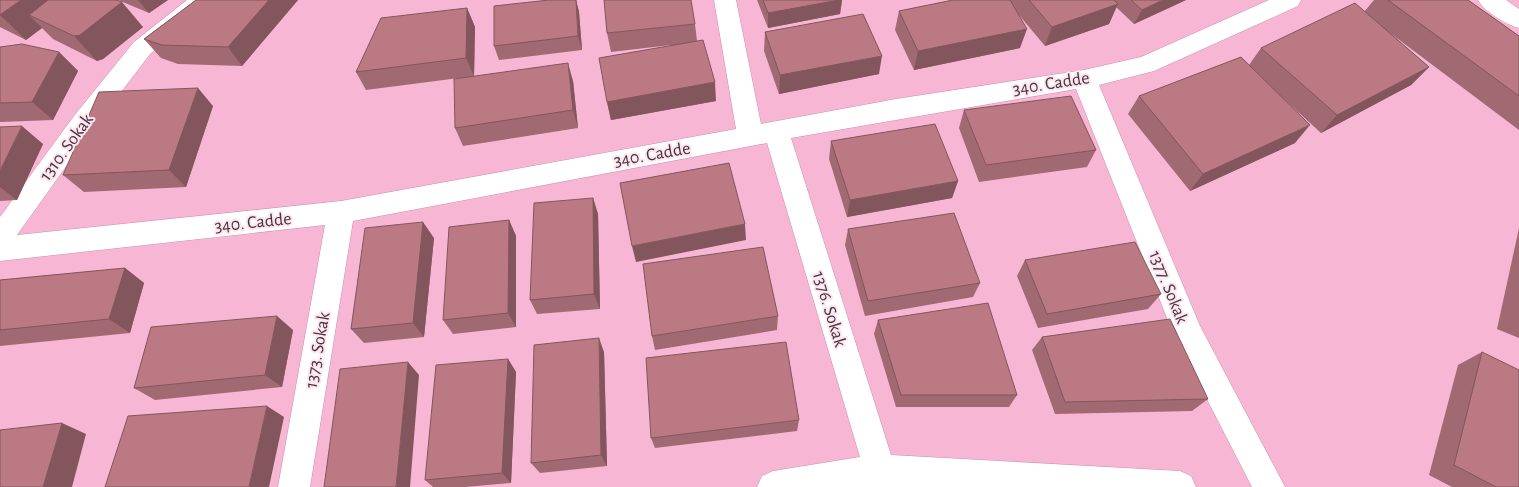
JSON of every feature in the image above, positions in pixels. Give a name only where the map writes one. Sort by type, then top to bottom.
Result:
[{"type":"street","name":"1310. Sokak","points":[[0,238],[83,123],[142,48],[202,0]]},
{"type":"street","name":"1376. Sokak","points":[[725,0],[763,133],[878,478]]},
{"type":"street","name":"340. Cadde","points":[[0,249],[341,212],[896,108],[1084,79],[1146,65],[1290,0]]},
{"type":"street","points":[[1489,0],[1519,20]]},
{"type":"street","name":"1377. Sokak","points":[[1084,79],[1188,333],[1269,487]]},
{"type":"street","name":"1373. Sokak","points":[[294,487],[341,212]]},
{"type":"street","points":[[773,487],[878,478],[1180,487]]},
{"type":"building","points":[[0,0],[21,0],[0,15]]},
{"type":"building","points":[[48,0],[116,0],[122,2],[80,35],[74,36],[29,15]]},
{"type":"building","points":[[196,0],[269,0],[228,47],[162,45],[144,39]]},
{"type":"building","points":[[549,0],[576,0],[578,36],[494,46],[494,6]]},
{"type":"building","points":[[604,0],[691,0],[695,24],[607,33]]},
{"type":"building","points":[[763,0],[839,0],[768,13]]},
{"type":"building","points":[[953,0],[1010,0],[1027,29],[918,51],[899,11]]},
{"type":"building","points":[[1029,0],[1114,0],[1118,4],[1052,27]]},
{"type":"building","points":[[1131,0],[1163,0],[1142,10]]},
{"type":"building","points":[[1388,0],[1468,0],[1519,36],[1519,96]]},
{"type":"building","points":[[1355,3],[1429,67],[1337,115],[1261,48]]},
{"type":"building","points":[[467,8],[466,58],[356,72],[381,18]]},
{"type":"building","points":[[863,14],[882,56],[780,75],[765,32]]},
{"type":"building","points":[[703,40],[715,82],[607,102],[599,58]]},
{"type":"building","points":[[22,44],[59,52],[32,102],[0,103],[0,47]]},
{"type":"building","points":[[1241,57],[1310,125],[1203,174],[1139,96]]},
{"type":"building","points":[[568,63],[573,110],[455,128],[454,79]]},
{"type":"building","points":[[198,88],[169,170],[63,175],[99,92]]},
{"type":"building","points":[[1071,96],[1096,150],[986,165],[964,110]]},
{"type":"building","points":[[935,124],[958,181],[850,200],[831,141]]},
{"type":"building","points":[[22,126],[0,171],[0,127]]},
{"type":"building","points":[[729,163],[745,224],[632,246],[620,183]]},
{"type":"building","points":[[593,198],[594,294],[530,300],[534,203]]},
{"type":"building","points":[[954,213],[980,283],[868,301],[848,229]]},
{"type":"building","points":[[509,220],[508,313],[443,320],[449,227]]},
{"type":"building","points":[[423,222],[413,323],[351,329],[365,228]]},
{"type":"building","points":[[1135,242],[1161,294],[1047,314],[1025,260]]},
{"type":"building","points":[[763,247],[778,316],[652,336],[643,264]]},
{"type":"building","points":[[125,268],[109,319],[0,330],[0,280]]},
{"type":"building","points":[[988,303],[1017,395],[901,395],[878,320]]},
{"type":"building","points":[[277,316],[265,375],[134,388],[151,327]]},
{"type":"building","points":[[1170,319],[1208,399],[1065,402],[1042,337]]},
{"type":"building","points":[[599,338],[601,455],[531,463],[534,345]]},
{"type":"building","points":[[786,342],[799,420],[651,438],[646,358]]},
{"type":"building","points":[[1482,352],[1519,370],[1519,487],[1496,487],[1454,465]]},
{"type":"building","points":[[508,359],[502,473],[425,480],[436,365]]},
{"type":"building","points":[[408,362],[396,487],[324,487],[340,369]]},
{"type":"building","points":[[267,406],[249,487],[105,487],[128,416]]},
{"type":"building","points":[[62,423],[43,487],[0,487],[0,430]]}]
